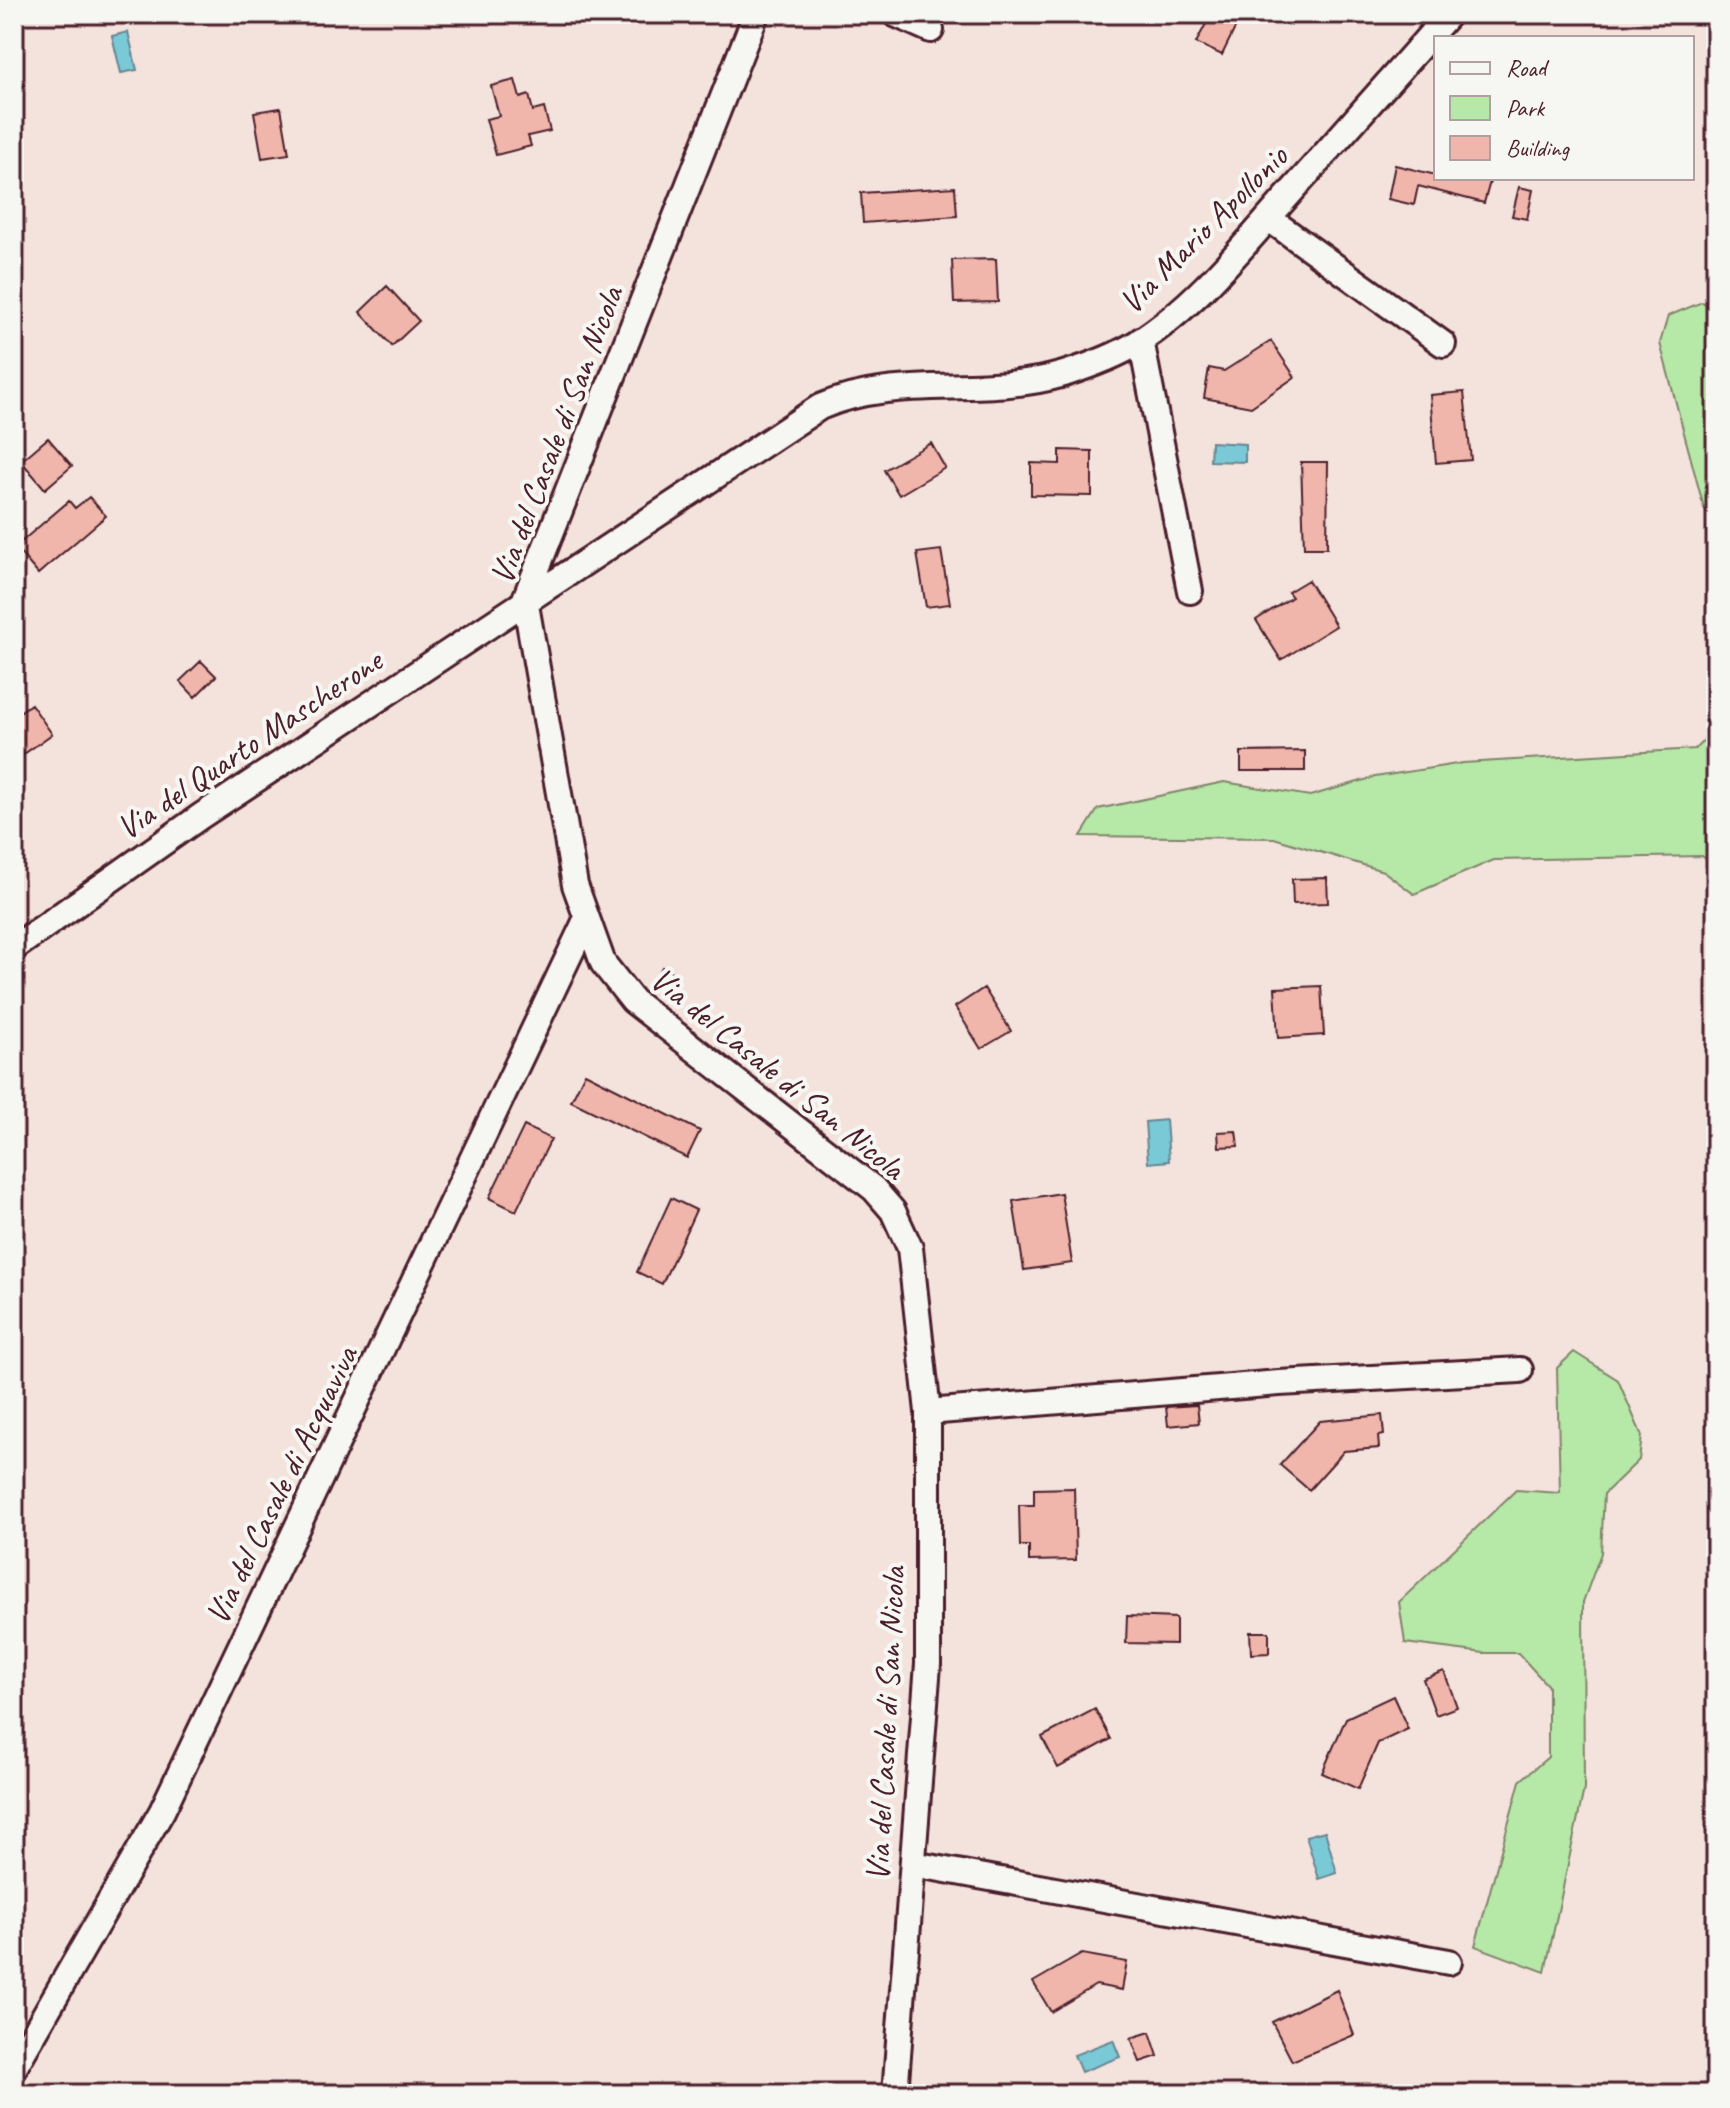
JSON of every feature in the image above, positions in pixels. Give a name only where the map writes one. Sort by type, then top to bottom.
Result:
[{"type":"street","name":"Via del Casale di San Nicola","points":[[756,14],[525,599],[575,885],[603,963],[633,1001],[865,1182],[893,1211],[905,1236],[915,1278],[928,1412],[928,1664],[895,2094]]},
{"type":"street","points":[[895,14],[931,30]]},
{"type":"street","name":"Via Mario Apollonio","points":[[525,599],[803,417],[837,400],[895,387],[1020,385],[1088,366],[1141,340],[1186,304],[1268,218],[1449,14]]},
{"type":"street","points":[[1268,218],[1443,344]]},
{"type":"street","points":[[1141,340],[1190,591]]},
{"type":"street","name":"Via del Quarto Mascherone","points":[[14,948],[201,816],[525,599]]},
{"type":"street","name":"Via del Casale di Acquaviva","points":[[14,2068],[162,1811],[586,920]]},
{"type":"street","points":[[928,1412],[1265,1384],[1520,1370]]},
{"type":"street","points":[[913,1864],[1449,1962]]},
{"type":"green space","points":[[1702,302],[1716,309],[1716,525],[1704,508],[1660,343],[1668,316]]},
{"type":"green space","points":[[1716,728],[1716,867],[1702,856],[1494,860],[1414,894],[1383,871],[1274,838],[1081,836],[1098,809],[1224,782],[1310,796],[1375,777],[1463,763],[1695,749]]},
{"type":"green space","points":[[1574,1352],[1618,1380],[1642,1436],[1639,1460],[1604,1494],[1601,1553],[1583,1602],[1584,1789],[1545,1972],[1475,1946],[1520,1781],[1548,1757],[1548,1686],[1518,1653],[1484,1653],[1405,1643],[1399,1602],[1516,1490],[1560,1493],[1557,1368]]},
{"type":"water","points":[[128,32],[137,70],[121,73],[112,36]]},
{"type":"water","points":[[1211,442],[1245,444],[1245,462],[1210,461]]},
{"type":"water","points":[[1166,1120],[1169,1161],[1148,1163],[1145,1122]]},
{"type":"water","points":[[1325,1831],[1337,1873],[1319,1879],[1306,1836]]},
{"type":"water","points":[[1113,2040],[1120,2057],[1081,2072],[1074,2055]]},
{"type":"building","points":[[1211,14],[1242,14],[1222,55],[1196,43]]},
{"type":"building","points":[[515,80],[520,98],[529,95],[533,111],[544,108],[550,131],[528,136],[531,146],[496,155],[486,119],[499,116],[491,86]]},
{"type":"building","points":[[281,108],[289,154],[262,158],[254,112]]},
{"type":"building","points":[[1395,165],[1434,175],[1434,180],[1490,180],[1484,203],[1418,186],[1414,205],[1388,199]]},
{"type":"building","points":[[955,187],[957,216],[863,223],[861,193]]},
{"type":"building","points":[[1519,187],[1533,190],[1527,219],[1512,216]]},
{"type":"building","points":[[996,259],[998,302],[954,303],[952,260]]},
{"type":"building","points":[[387,286],[419,321],[392,346],[360,312]]},
{"type":"building","points":[[1271,341],[1295,377],[1251,407],[1204,398],[1209,368],[1224,371]]},
{"type":"building","points":[[1464,392],[1471,460],[1436,463],[1430,395]]},
{"type":"building","points":[[48,438],[72,466],[45,489],[21,461]]},
{"type":"building","points":[[931,443],[945,468],[899,495],[884,470]]},
{"type":"building","points":[[1060,450],[1092,451],[1092,496],[1031,495],[1031,463],[1060,464]]},
{"type":"building","points":[[1301,462],[1328,462],[1327,548],[1304,548]]},
{"type":"building","points":[[89,497],[106,516],[38,574],[15,547],[69,501],[75,508]]},
{"type":"building","points":[[941,550],[950,604],[926,607],[917,553]]},
{"type":"building","points":[[1308,580],[1336,626],[1281,660],[1256,620],[1292,597],[1288,592]]},
{"type":"building","points":[[201,661],[216,676],[195,697],[180,681]]},
{"type":"building","points":[[31,704],[52,734],[14,761],[14,716]]},
{"type":"building","points":[[1305,751],[1305,771],[1241,771],[1241,752]]},
{"type":"building","points":[[1327,878],[1328,903],[1293,904],[1292,879]]},
{"type":"building","points":[[662,967],[675,974],[664,992],[652,985]]},
{"type":"building","points":[[1321,986],[1324,1035],[1278,1038],[1275,988]]},
{"type":"building","points":[[984,988],[1011,1031],[981,1049],[955,1007]]},
{"type":"building","points":[[585,1073],[700,1131],[687,1158],[571,1101]]},
{"type":"building","points":[[524,1126],[551,1139],[516,1211],[489,1198]]},
{"type":"building","points":[[1236,1131],[1238,1146],[1219,1147],[1218,1132]]},
{"type":"building","points":[[1061,1193],[1072,1263],[1024,1270],[1013,1201]]},
{"type":"building","points":[[671,1198],[696,1210],[662,1284],[637,1272]]},
{"type":"building","points":[[1197,1405],[1199,1423],[1168,1426],[1166,1407]]},
{"type":"building","points":[[1382,1415],[1384,1435],[1378,1436],[1379,1448],[1344,1451],[1309,1490],[1280,1465],[1320,1421]]},
{"type":"building","points":[[1074,1488],[1076,1560],[1029,1561],[1029,1546],[1020,1546],[1019,1505],[1034,1505],[1034,1489]]},
{"type":"building","points":[[1127,1616],[1176,1618],[1176,1644],[1126,1643]]},
{"type":"building","points":[[1250,1632],[1269,1632],[1269,1653],[1251,1654]]},
{"type":"building","points":[[1444,1671],[1457,1707],[1436,1715],[1423,1679]]},
{"type":"building","points":[[1393,1696],[1408,1729],[1378,1743],[1358,1789],[1322,1773],[1346,1718]]},
{"type":"building","points":[[1095,1709],[1111,1739],[1058,1768],[1042,1737]]},
{"type":"building","points":[[1082,1954],[1127,1962],[1122,1990],[1096,1985],[1051,2012],[1033,1982]]},
{"type":"building","points":[[1337,1990],[1354,2035],[1292,2061],[1272,2022]]},
{"type":"building","points":[[1150,2032],[1158,2056],[1140,2062],[1131,2038]]}]
